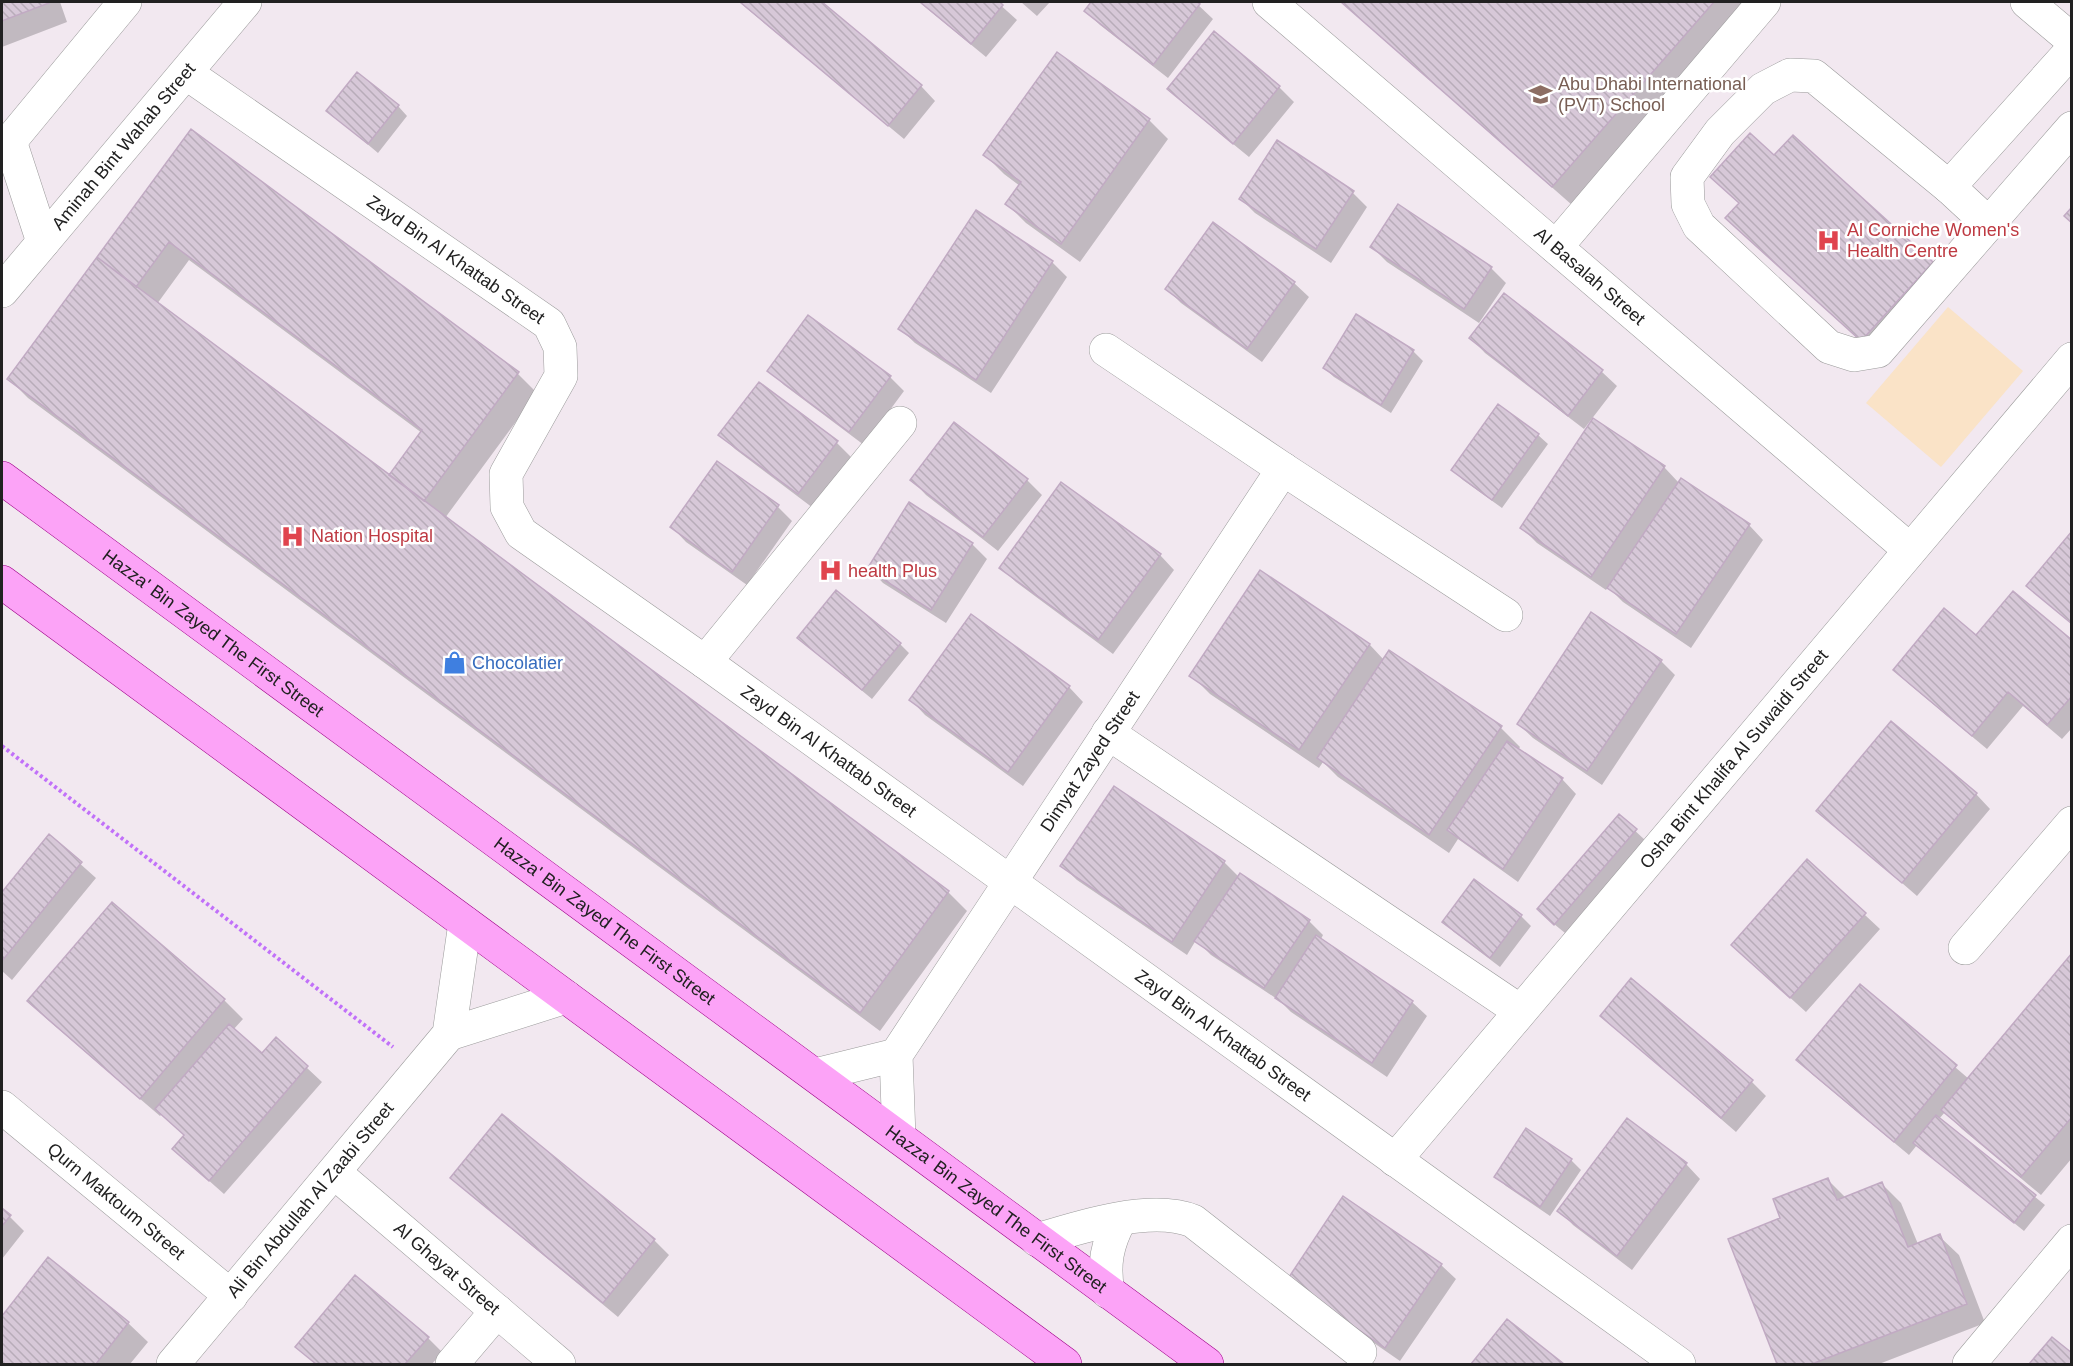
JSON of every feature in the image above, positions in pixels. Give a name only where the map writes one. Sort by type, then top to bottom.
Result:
[{"type":"main road","name":"Hazza' Bin Zayed The First Street","points":[[2,478],[1207,1365]]},
{"type":"main road","points":[[2,582],[1065,1365]]},
{"type":"street","points":[[43,242],[6,146],[125,2]]},
{"type":"street","name":"Aminah Bint Wahab Street","points":[[2,291],[245,2]]},
{"type":"street","name":"Al Basalah Street","points":[[1269,2],[1910,550]]},
{"type":"street","points":[[1556,247],[1764,2]]},
{"type":"street","points":[[2027,2],[2072,40]]},
{"type":"street","points":[[1948,187],[2072,50]]},
{"type":"street","name":"Zayd Bin Al Khattab Street","points":[[186,73],[549,324],[560,347],[561,376],[506,474],[507,507],[521,533],[705,662],[1679,1365]]},
{"type":"street","points":[[1989,224],[1814,76],[1790,75],[1763,88],[1720,132],[1687,177],[1688,204],[1699,226],[1829,346],[1854,355],[1878,351],[1989,224],[2072,128]]},
{"type":"street","points":[[1106,350],[1506,615]]},
{"type":"street","name":"Osha Bint Khalifa Al Suwaidi Street","points":[[1395,1160],[2072,359]]},
{"type":"street","points":[[705,662],[900,423]]},
{"type":"street","name":"Dimyat Zayed Street","points":[[896,1055],[1283,469]]},
{"type":"street","points":[[1108,734],[1520,1011]]},
{"type":"street","points":[[1965,948],[2072,823]]},
{"type":"street","points":[[465,923],[449,1034],[566,997]]},
{"type":"street","name":"Ali Bin Abdullah Al Zaabi Street","points":[[173,1365],[449,1034]]},
{"type":"street","points":[[815,1075],[896,1055],[899,1137]]},
{"type":"street","name":"Qurn Maktoum Street","points":[[2,1107],[231,1296]]},
{"type":"street","name":"Al Ghayat Street","points":[[335,1173],[559,1365]]},
{"type":"street","points":[[1037,1240],[1092,1224],[1162,1214],[1192,1221],[1360,1352]]},
{"type":"street","points":[[1108,1292],[1105,1273],[1106,1254],[1111,1236],[1120,1220]]},
{"type":"street","points":[[1970,1365],[2072,1241]]},
{"type":"street","points":[[452,1365],[497,1311]]},
{"type":"path","points":[[2,746],[421,1068]]},
{"type":"shaded area","points":[[1948,307],[2023,371],[1941,467],[1866,403]]},
{"type":"building","points":[[2,2],[49,2],[49,3],[2,21]]},
{"type":"building","points":[[740,2],[822,2],[922,85],[888,126]]},
{"type":"building","points":[[920,2],[1000,2],[1003,5],[971,44]]},
{"type":"building","points":[[1091,2],[1197,2],[1200,4],[1153,65],[1084,11]]},
{"type":"building","name":"Abu Dhabi International (PVT) School","points":[[1341,2],[1714,2],[1552,187]]},
{"type":"building","points":[[1214,31],[1280,86],[1233,144],[1167,89]]},
{"type":"building","points":[[1057,52],[1150,119],[1061,244],[1005,204],[1021,182],[983,155]]},
{"type":"building","points":[[357,72],[399,105],[368,144],[326,111]]},
{"type":"building","points":[[191,129],[519,372],[424,501],[389,475],[422,430],[169,242],[136,287],[97,257]]},
{"type":"building","name":"Al Corniche Women's Health Centre","points":[[1750,133],[1774,155],[1793,135],[1933,262],[1861,341],[1725,218],[1739,203],[1710,177]]},
{"type":"building","points":[[1277,140],[1354,191],[1316,249],[1239,199]]},
{"type":"building","points":[[1398,204],[1492,267],[1464,309],[1370,247]]},
{"type":"building","points":[[2072,207],[2072,223],[2064,216]]},
{"type":"building","points":[[976,210],[1053,261],[976,380],[898,329]]},
{"type":"building","points":[[1213,222],[1295,282],[1247,349],[1165,289]]},
{"type":"building","points":[[97,257],[949,891],[860,1013],[7,379]]},
{"type":"building","points":[[1504,293],[1603,370],[1568,416],[1469,338]]},
{"type":"building","points":[[1356,314],[1414,350],[1381,405],[1323,368]]},
{"type":"building","points":[[808,315],[891,376],[849,432],[767,371]]},
{"type":"building","points":[[759,382],[838,441],[798,494],[718,435]]},
{"type":"building","points":[[1498,404],[1539,434],[1492,500],[1451,470]]},
{"type":"building","points":[[1593,418],[1665,466],[1591,577],[1520,528]]},
{"type":"building","points":[[954,422],[1028,479],[983,537],[910,480]]},
{"type":"building","points":[[717,461],[779,505],[732,572],[670,527]]},
{"type":"building","points":[[1681,478],[1750,524],[1676,634],[1607,588]]},
{"type":"building","points":[[1061,482],[1161,554],[1098,640],[999,568]]},
{"type":"building","points":[[909,502],[973,543],[931,610],[867,569]]},
{"type":"building","points":[[2072,531],[2072,624],[2026,586]]},
{"type":"building","points":[[1260,570],[1370,644],[1299,750],[1189,676]]},
{"type":"building","points":[[836,590],[901,643],[862,690],[797,638]]},
{"type":"building","points":[[2013,591],[2072,640],[2072,696],[2047,725],[2008,692],[1972,736],[1893,670],[1944,608],[1976,635]]},
{"type":"building","points":[[1591,612],[1662,660],[1587,771],[1517,724]]},
{"type":"building","points":[[971,614],[1070,686],[1008,772],[909,700]]},
{"type":"building","points":[[1389,650],[1502,726],[1429,835],[1317,758]]},
{"type":"building","points":[[1891,721],[1977,793],[1902,883],[1816,811]]},
{"type":"building","points":[[1507,741],[1563,778],[1503,869],[1447,830]]},
{"type":"building","points":[[1114,786],[1225,861],[1172,942],[1060,866]]},
{"type":"building","points":[[1619,814],[1637,829],[1554,925],[1537,909]]},
{"type":"building","points":[[49,834],[82,862],[2,961],[2,892]]},
{"type":"building","points":[[1807,859],[1866,913],[1790,998],[1731,945]]},
{"type":"building","points":[[1240,873],[1310,920],[1264,988],[1194,941]]},
{"type":"building","points":[[1474,879],[1522,915],[1490,958],[1442,922]]},
{"type":"building","points":[[112,902],[225,999],[140,1099],[27,1001]]},
{"type":"building","points":[[1316,935],[1413,1001],[1372,1063],[1275,998]]},
{"type":"building","points":[[2072,953],[2072,1117],[2021,1177],[1941,1110]]},
{"type":"building","points":[[1631,978],[1753,1080],[1721,1118],[1600,1016]]},
{"type":"building","points":[[1860,984],[1957,1065],[1894,1142],[1796,1060]]},
{"type":"building","points":[[229,1024],[262,1053],[276,1037],[308,1066],[209,1181],[172,1149],[184,1135],[155,1109]]},
{"type":"building","points":[[502,1114],[655,1239],[603,1303],[450,1178]]},
{"type":"building","points":[[1936,1115],[2036,1195],[2014,1223],[1913,1143]]},
{"type":"building","points":[[1627,1118],[1687,1163],[1617,1256],[1557,1211]]},
{"type":"building","points":[[1526,1128],[1572,1159],[1540,1207],[1494,1177]]},
{"type":"building","points":[[1828,1178],[1837,1200],[1882,1182],[1908,1247],[1940,1234],[1967,1304],[1812,1364],[1777,1364],[1728,1239],[1780,1218],[1773,1199]]},
{"type":"building","points":[[1343,1196],[1442,1264],[1385,1348],[1287,1280]]},
{"type":"building","points":[[2,1208],[11,1215],[2,1226]]},
{"type":"building","points":[[48,1257],[129,1322],[96,1364],[2,1364],[2,1316]]},
{"type":"building","points":[[355,1275],[429,1337],[405,1364],[316,1364],[295,1347]]},
{"type":"building","points":[[1507,1319],[1564,1364],[1471,1364]]},
{"type":"building","points":[[2052,1337],[2072,1353],[2072,1364],[2029,1364]]},
{"type":"place","name":"Abu Dhabi International (PVT) School","points":[[1540,94]]},
{"type":"place","name":"Al Corniche Women's Health Centre","points":[[1829,240]]},
{"type":"place","name":"Nation Hospital","points":[[293,536]]},
{"type":"place","name":"health Plus","points":[[830,571]]},
{"type":"place","name":"Chocolatier","points":[[454,663]]}]
